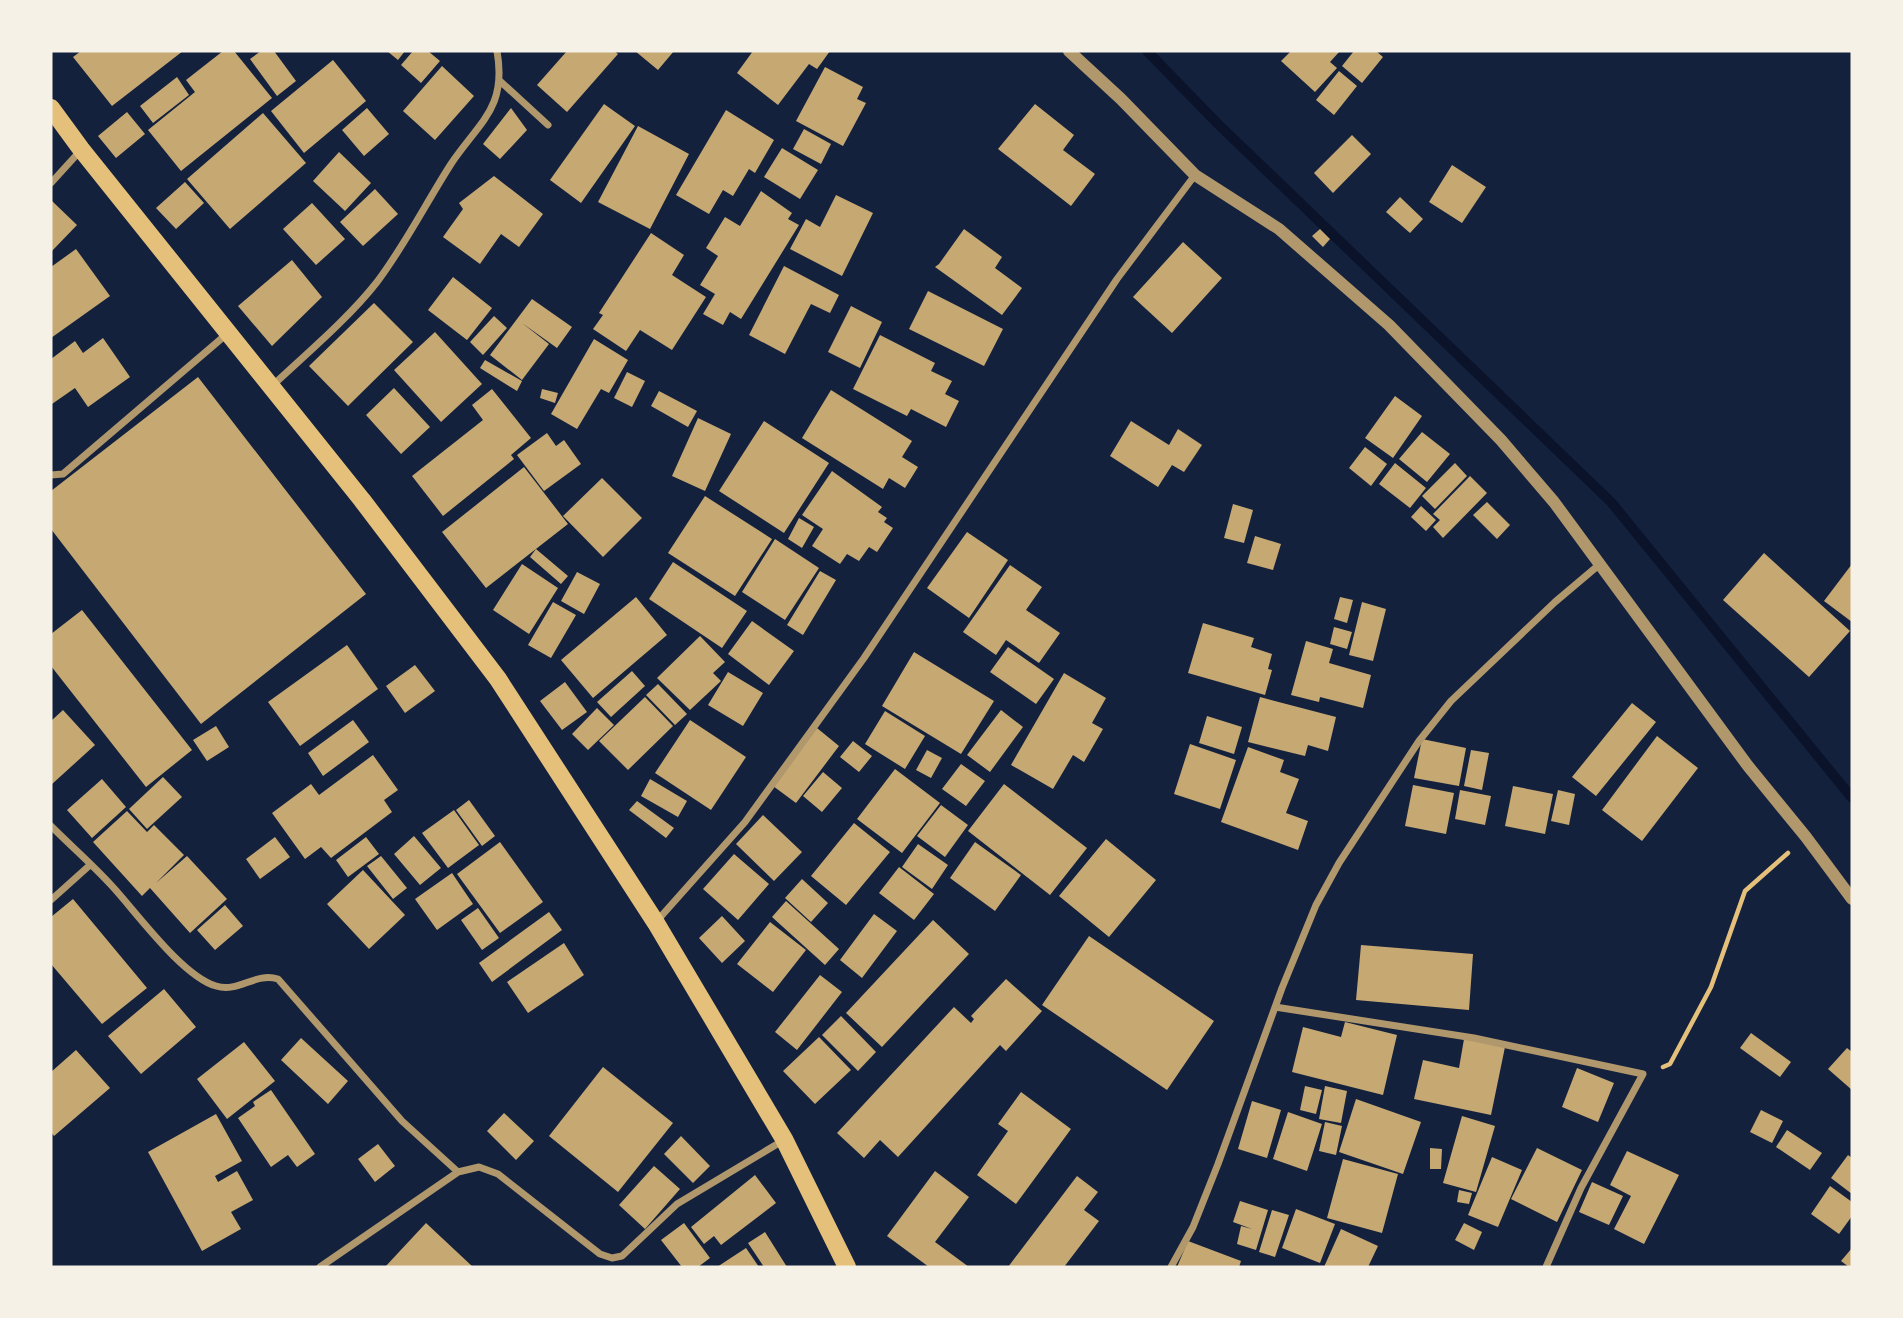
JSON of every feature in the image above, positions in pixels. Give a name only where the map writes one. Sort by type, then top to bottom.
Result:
[{"type":"main road","points":[[51,108],[362,500],[498,679],[656,923],[784,1139],[847,1267]]},
{"type":"street","points":[[271,388],[376,283],[496,100],[500,81],[498,51]]},
{"type":"street","points":[[1069,51],[1121,99],[1195,175],[1279,229],[1389,325],[1501,440],[1554,502],[1748,766],[1852,899]]},
{"type":"street","points":[[500,81],[548,125]]},
{"type":"street","points":[[51,183],[81,149]]},
{"type":"street","points":[[656,923],[745,822],[864,658],[1117,279],[1195,175]]},
{"type":"street","points":[[51,475],[63,474],[228,333]]},
{"type":"street","points":[[1171,1267],[1198,1214],[1316,905],[1339,863],[1419,741],[1451,701],[1555,602],[1600,564]]},
{"type":"street","points":[[51,826],[178,960],[200,978],[214,986],[226,988],[265,975],[278,979],[402,1122],[458,1172]]},
{"type":"street","points":[[51,900],[90,865]]},
{"type":"street","points":[[1275,1007],[1474,1038],[1643,1074],[1580,1188],[1546,1267]]},
{"type":"street","points":[[320,1267],[458,1172],[479,1167],[498,1174],[600,1254],[612,1258],[622,1256],[677,1204],[784,1139]]},
{"type":"path","points":[[1643,1074],[1670,1065],[1711,987],[1745,891],[1806,837]]},
{"type":"building","points":[[81,51],[183,51],[112,106],[73,57]]},
{"type":"building","points":[[223,51],[234,51],[272,98],[181,171],[148,130],[195,92],[186,80]]},
{"type":"building","points":[[261,51],[274,51],[296,81],[277,96],[250,59]]},
{"type":"building","points":[[387,51],[405,51],[398,60]]},
{"type":"building","points":[[413,51],[428,51],[440,61],[421,83],[401,65]]},
{"type":"building","points":[[567,51],[614,51],[618,54],[567,112],[537,85]]},
{"type":"building","points":[[635,51],[674,51],[658,70]]},
{"type":"building","points":[[753,51],[830,51],[817,69],[809,64],[778,105],[737,73]]},
{"type":"building","points":[[1291,51],[1340,51],[1330,62],[1337,68],[1315,92],[1281,61]]},
{"type":"building","points":[[1354,51],[1376,51],[1383,57],[1362,83],[1342,66]]},
{"type":"building","points":[[333,60],[366,101],[304,153],[271,111]]},
{"type":"building","points":[[442,66],[474,96],[435,140],[403,111]]},
{"type":"building","points":[[825,67],[863,87],[857,99],[866,103],[843,146],[796,121]]},
{"type":"building","points":[[1339,71],[1357,86],[1334,115],[1316,100]]},
{"type":"building","points":[[177,77],[189,95],[153,123],[140,106]]},
{"type":"building","points":[[604,104],[635,126],[581,203],[550,180]]},
{"type":"building","points":[[1035,104],[1074,135],[1063,150],[1095,174],[1071,206],[998,149]]},
{"type":"building","points":[[367,108],[389,134],[364,156],[342,130]]},
{"type":"building","points":[[511,108],[527,130],[500,159],[483,144]]},
{"type":"building","points":[[726,110],[774,140],[755,173],[749,169],[733,196],[723,190],[709,214],[676,195]]},
{"type":"building","points":[[127,112],[145,134],[116,158],[98,136]]},
{"type":"building","points":[[263,113],[306,163],[230,229],[187,179]]},
{"type":"building","points":[[638,126],[689,154],[650,229],[598,202]]},
{"type":"building","points":[[804,129],[831,144],[821,164],[793,149]]},
{"type":"building","points":[[1352,135],[1371,154],[1333,193],[1314,173]]},
{"type":"building","points":[[782,148],[818,170],[800,199],[764,177]]},
{"type":"building","points":[[339,152],[371,183],[345,211],[313,181]]},
{"type":"building","points":[[1452,165],[1486,187],[1462,223],[1429,202]]},
{"type":"building","points":[[494,176],[543,214],[519,247],[501,234],[480,264],[443,237],[463,209],[459,203]]},
{"type":"building","points":[[185,182],[204,203],[176,229],[156,208]]},
{"type":"building","points":[[375,189],[398,214],[363,246],[340,222]]},
{"type":"building","points":[[761,191],[792,213],[788,219],[799,225],[741,319],[730,312],[723,325],[703,314],[715,294],[700,285],[718,256],[706,248],[725,217],[740,226]]},
{"type":"building","points":[[836,195],[873,213],[842,276],[790,249],[806,219],[820,227]]},
{"type":"building","points":[[1400,197],[1423,219],[1410,233],[1386,212]]},
{"type":"building","points":[[51,200],[77,225],[51,252]]},
{"type":"building","points":[[312,203],[345,239],[316,265],[283,229]]},
{"type":"building","points":[[964,229],[1002,257],[995,268],[1022,288],[1002,315],[935,267]]},
{"type":"building","points":[[1320,229],[1330,239],[1323,247],[1312,236]]},
{"type":"building","points":[[651,233],[684,255],[672,275],[706,297],[672,350],[640,330],[626,351],[593,329],[603,315],[599,313]]},
{"type":"building","points":[[1183,242],[1222,278],[1172,333],[1133,297]]},
{"type":"building","points":[[76,249],[110,296],[51,338],[51,267]]},
{"type":"building","points":[[292,260],[322,297],[272,346],[238,306]]},
{"type":"building","points":[[784,266],[839,295],[830,313],[811,304],[785,354],[749,335]]},
{"type":"building","points":[[453,277],[492,308],[467,340],[428,310]]},
{"type":"building","points":[[928,291],[1003,329],[984,366],[909,329]]},
{"type":"building","points":[[532,299],[572,327],[557,348],[522,323],[549,344],[522,380],[490,355]]},
{"type":"building","points":[[374,303],[413,342],[348,406],[309,366]]},
{"type":"building","points":[[851,306],[882,322],[860,368],[828,352]]},
{"type":"building","points":[[494,316],[507,328],[483,355],[470,342]]},
{"type":"building","points":[[435,332],[482,384],[441,422],[394,370]]},
{"type":"building","points":[[880,335],[935,363],[931,371],[952,381],[945,394],[959,401],[946,427],[911,409],[907,416],[853,389]]},
{"type":"building","points":[[103,338],[130,377],[88,407],[75,388],[52,404],[51,359],[75,341],[83,353]]},
{"type":"building","points":[[594,339],[628,360],[609,393],[601,389],[577,429],[551,414]]},
{"type":"building","points":[[485,360],[522,381],[517,391],[480,368]]},
{"type":"building","points":[[627,372],[645,381],[632,407],[614,398]]},
{"type":"building","points":[[198,377],[366,594],[201,724],[51,529],[51,491]]},
{"type":"building","points":[[394,388],[430,427],[401,454],[366,415]]},
{"type":"building","points":[[492,389],[531,438],[511,455],[514,459],[443,516],[412,476],[483,420],[472,405]]},
{"type":"building","points":[[542,389],[558,393],[555,403],[540,398]]},
{"type":"building","points":[[831,390],[912,441],[902,457],[918,467],[905,488],[889,478],[883,489],[802,438]]},
{"type":"building","points":[[659,391],[697,411],[688,427],[651,406]]},
{"type":"building","points":[[1395,396],[1422,416],[1393,458],[1365,438]]},
{"type":"building","points":[[698,418],[731,434],[705,491],[672,476]]},
{"type":"building","points":[[764,421],[829,463],[784,533],[719,491]]},
{"type":"building","points":[[1131,421],[1169,445],[1178,429],[1202,445],[1184,472],[1172,465],[1158,487],[1110,456]]},
{"type":"building","points":[[1422,432],[1450,454],[1427,482],[1399,459]]},
{"type":"building","points":[[547,433],[556,446],[564,440],[581,464],[544,491],[517,455]]},
{"type":"building","points":[[1365,447],[1387,464],[1371,486],[1349,468]]},
{"type":"building","points":[[1395,463],[1426,488],[1410,508],[1379,484]]},
{"type":"building","points":[[1455,463],[1467,476],[1435,509],[1422,496]]},
{"type":"building","points":[[524,467],[568,524],[486,588],[442,532]]},
{"type":"building","points":[[832,471],[882,507],[878,512],[887,518],[884,522],[893,528],[877,552],[869,547],[859,561],[847,554],[840,564],[812,546],[823,529],[802,515]]},
{"type":"building","points":[[1470,476],[1487,493],[1443,538],[1433,527],[1440,520],[1433,514]]},
{"type":"building","points":[[602,478],[642,518],[603,557],[563,516]]},
{"type":"building","points":[[705,496],[772,539],[735,596],[668,553]]},
{"type":"building","points":[[1487,502],[1510,525],[1497,539],[1473,515]]},
{"type":"building","points":[[1233,504],[1253,510],[1244,543],[1224,538]]},
{"type":"building","points":[[1421,506],[1436,520],[1426,531],[1411,517]]},
{"type":"building","points":[[799,518],[814,527],[802,548],[788,539]]},
{"type":"building","points":[[967,532],[1008,560],[969,618],[927,588]]},
{"type":"building","points":[[1255,536],[1281,544],[1273,570],[1247,563]]},
{"type":"building","points":[[775,539],[819,568],[785,620],[742,592]]},
{"type":"building","points":[[536,549],[568,576],[561,584],[530,557]]},
{"type":"building","points":[[1764,553],[1850,631],[1809,677],[1723,600]]},
{"type":"building","points":[[673,562],[747,611],[722,648],[649,599]]},
{"type":"building","points":[[522,564],[558,588],[529,634],[493,610]]},
{"type":"building","points":[[1852,564],[1852,622],[1824,601]]},
{"type":"building","points":[[1010,565],[1042,587],[1026,610],[1060,633],[1039,663],[1006,640],[996,655],[963,632]]},
{"type":"building","points":[[820,571],[836,580],[803,635],[787,625]]},
{"type":"building","points":[[577,572],[600,584],[584,614],[561,601]]},
{"type":"building","points":[[636,597],[667,635],[593,698],[561,660]]},
{"type":"building","points":[[1340,597],[1353,600],[1347,623],[1334,619]]},
{"type":"building","points":[[553,602],[576,615],[551,658],[528,645]]},
{"type":"building","points":[[1362,602],[1386,609],[1373,661],[1349,655]]},
{"type":"building","points":[[82,610],[192,750],[146,787],[51,666],[51,634]]},
{"type":"building","points":[[752,621],[794,651],[769,685],[728,654]]},
{"type":"building","points":[[1203,623],[1254,638],[1251,647],[1272,654],[1268,669],[1272,670],[1265,695],[1188,673]]},
{"type":"building","points":[[1334,627],[1352,632],[1347,649],[1330,644]]},
{"type":"building","points":[[700,636],[725,662],[713,673],[721,681],[690,710],[657,678]]},
{"type":"building","points":[[1306,641],[1333,649],[1329,663],[1371,675],[1363,708],[1320,697],[1319,702],[1291,695]]},
{"type":"building","points":[[347,645],[378,689],[300,746],[268,702]]},
{"type":"building","points":[[1008,647],[1054,679],[1036,704],[990,672]]},
{"type":"building","points":[[914,652],[994,701],[961,754],[882,706]]},
{"type":"building","points":[[415,665],[435,691],[405,713],[386,686]]},
{"type":"building","points":[[632,671],[645,686],[611,717],[597,702]]},
{"type":"building","points":[[728,672],[763,693],[743,726],[708,705]]},
{"type":"building","points":[[1064,673],[1106,698],[1092,723],[1103,729],[1084,762],[1073,755],[1053,789],[1011,765]]},
{"type":"building","points":[[565,682],[587,712],[562,730],[540,701]]},
{"type":"building","points":[[658,684],[687,714],[675,725],[646,695]]},
{"type":"building","points":[[645,697],[673,726],[628,770],[599,741]]},
{"type":"building","points":[[1260,697],[1336,717],[1328,751],[1308,745],[1305,756],[1248,742]]},
{"type":"building","points":[[1632,703],[1656,722],[1596,796],[1572,777]]},
{"type":"building","points":[[597,708],[614,725],[588,750],[572,734]]},
{"type":"building","points":[[63,710],[95,745],[51,785],[51,721]]},
{"type":"building","points":[[1001,710],[1023,727],[990,772],[967,755]]},
{"type":"building","points":[[885,711],[925,736],[905,769],[865,744]]},
{"type":"building","points":[[1207,716],[1242,727],[1234,754],[1199,743]]},
{"type":"building","points":[[353,720],[369,742],[323,776],[308,753]]},
{"type":"building","points":[[690,720],[746,757],[711,810],[655,773]]},
{"type":"building","points":[[216,726],[229,747],[207,761],[193,740]]},
{"type":"building","points":[[817,728],[839,746],[796,803],[773,786]]},
{"type":"building","points":[[1657,736],[1698,768],[1642,841],[1602,810]]},
{"type":"building","points":[[1422,739],[1466,748],[1459,786],[1414,778]]},
{"type":"building","points":[[853,741],[872,756],[859,772],[840,757]]},
{"type":"building","points":[[1190,744],[1236,760],[1220,809],[1174,794]]},
{"type":"building","points":[[1248,747],[1284,760],[1280,772],[1299,779],[1286,813],[1308,821],[1298,850],[1221,822]]},
{"type":"building","points":[[927,750],[942,758],[931,778],[916,770]]},
{"type":"building","points":[[1471,750],[1489,753],[1482,790],[1464,786]]},
{"type":"building","points":[[373,755],[398,790],[384,800],[392,812],[331,858],[321,847],[305,859],[272,813],[311,784],[319,795]]},
{"type":"building","points":[[961,764],[985,781],[966,806],[942,789]]},
{"type":"building","points":[[895,769],[940,803],[902,853],[857,819]]},
{"type":"building","points":[[823,772],[842,788],[822,812],[803,796]]},
{"type":"building","points":[[163,777],[182,797],[147,829],[129,809]]},
{"type":"building","points":[[102,779],[126,807],[92,838],[67,810]]},
{"type":"building","points":[[650,779],[687,801],[678,817],[641,796]]},
{"type":"building","points":[[1004,784],[1087,848],[1050,895],[968,831]]},
{"type":"building","points":[[1413,785],[1454,793],[1446,834],[1405,826]]},
{"type":"building","points":[[1513,786],[1553,794],[1545,834],[1505,826]]},
{"type":"building","points":[[1460,790],[1491,796],[1485,825],[1455,819]]},
{"type":"building","points":[[1558,790],[1575,794],[1569,825],[1551,821]]},
{"type":"building","points":[[469,800],[495,836],[482,846],[456,810]]},
{"type":"building","points":[[637,801],[674,828],[666,838],[629,810]]},
{"type":"building","points":[[941,805],[968,825],[945,857],[917,836]]},
{"type":"building","points":[[454,810],[479,845],[448,868],[422,833]]},
{"type":"building","points":[[127,811],[147,832],[154,825],[184,855],[156,883],[187,856],[227,899],[190,933],[150,888],[142,896],[93,842]]},
{"type":"building","points":[[763,815],[802,852],[774,881],[736,844]]},
{"type":"building","points":[[854,823],[890,852],[846,905],[811,876]]},
{"type":"building","points":[[414,836],[441,868],[420,885],[394,854]]},
{"type":"building","points":[[275,837],[290,857],[260,879],[246,859]]},
{"type":"building","points":[[366,837],[379,854],[348,877],[336,860]]},
{"type":"building","points":[[1106,839],[1156,880],[1109,937],[1059,896]]},
{"type":"building","points":[[500,842],[543,902],[500,933],[457,874]]},
{"type":"building","points":[[975,842],[1021,875],[995,911],[950,878]]},
{"type":"building","points":[[918,844],[948,865],[932,889],[902,867]]},
{"type":"building","points":[[734,854],[769,884],[738,920],[703,889]]},
{"type":"building","points":[[381,856],[407,888],[393,899],[367,866]]},
{"type":"building","points":[[899,867],[934,894],[914,920],[879,893]]},
{"type":"building","points":[[363,870],[405,915],[369,949],[327,904]]},
{"type":"building","points":[[452,873],[473,904],[437,930],[415,899]]},
{"type":"building","points":[[802,879],[828,903],[811,922],[785,898]]},
{"type":"building","points":[[73,899],[147,988],[102,1024],[51,964],[51,917]]},
{"type":"building","points":[[786,901],[839,949],[825,965],[772,917]]},
{"type":"building","points":[[225,905],[243,926],[215,950],[197,930]]},
{"type":"building","points":[[478,908],[499,938],[482,950],[461,920]]},
{"type":"building","points":[[549,912],[562,930],[492,982],[479,963]]},
{"type":"building","points":[[874,914],[897,931],[862,978],[840,960]]},
{"type":"building","points":[[722,916],[745,941],[722,963],[699,938]]},
{"type":"building","points":[[933,920],[969,954],[882,1047],[846,1013]]},
{"type":"building","points":[[770,922],[806,950],[773,992],[737,964]]},
{"type":"building","points":[[1089,936],[1214,1021],[1167,1090],[1042,1005]]},
{"type":"building","points":[[564,943],[584,975],[528,1013],[507,982]]},
{"type":"building","points":[[1361,945],[1473,954],[1469,1010],[1356,1000]]},
{"type":"building","points":[[820,975],[842,992],[797,1050],[775,1032]]},
{"type":"building","points":[[1006,979],[1042,1011],[1006,1051],[1000,1045],[898,1157],[880,1140],[864,1158],[837,1133],[954,1007],[971,1023],[974,1019],[971,1016]]},
{"type":"building","points":[[164,989],[196,1027],[141,1074],[108,1036]]},
{"type":"building","points":[[841,1016],[876,1052],[858,1071],[822,1035]]},
{"type":"building","points":[[1345,1022],[1397,1035],[1383,1095],[1292,1072],[1303,1027],[1341,1037]]},
{"type":"building","points":[[1751,1033],[1791,1062],[1780,1077],[1740,1048]]},
{"type":"building","points":[[819,1037],[851,1070],[815,1104],[783,1071]]},
{"type":"building","points":[[301,1038],[348,1081],[328,1104],[281,1060]]},
{"type":"building","points":[[1464,1039],[1505,1047],[1491,1115],[1414,1099],[1423,1060],[1459,1068]]},
{"type":"building","points":[[244,1042],[275,1081],[227,1119],[197,1079]]},
{"type":"building","points":[[1847,1048],[1852,1052],[1852,1090],[1828,1069]]},
{"type":"building","points":[[76,1050],[110,1088],[54,1136],[51,1132],[51,1072]]},
{"type":"building","points":[[603,1067],[673,1123],[618,1192],[549,1136]]},
{"type":"building","points":[[1577,1068],[1614,1083],[1598,1122],[1562,1107]]},
{"type":"building","points":[[1305,1086],[1322,1090],[1316,1114],[1300,1110]]},
{"type":"building","points":[[1325,1086],[1347,1091],[1341,1123],[1319,1119]]},
{"type":"building","points":[[271,1090],[315,1154],[297,1167],[288,1155],[271,1167],[238,1118],[255,1106],[253,1102]]},
{"type":"building","points":[[1021,1092],[1071,1129],[1016,1204],[977,1175],[1008,1131],[998,1124]]},
{"type":"building","points":[[1356,1099],[1421,1122],[1403,1174],[1339,1152]]},
{"type":"building","points":[[1252,1101],[1281,1110],[1267,1158],[1238,1149]]},
{"type":"building","points":[[1761,1110],[1783,1121],[1772,1143],[1750,1132]]},
{"type":"building","points":[[1288,1112],[1322,1124],[1307,1171],[1273,1159]]},
{"type":"building","points":[[504,1113],[534,1141],[516,1160],[487,1131]]},
{"type":"building","points":[[216,1114],[242,1161],[215,1176],[218,1182],[237,1171],[253,1200],[231,1212],[241,1229],[202,1251],[148,1152]]},
{"type":"building","points":[[1462,1116],[1495,1126],[1476,1192],[1443,1183]]},
{"type":"building","points":[[1325,1122],[1342,1126],[1336,1155],[1319,1151]]},
{"type":"building","points":[[1787,1130],[1822,1153],[1810,1170],[1776,1147]]},
{"type":"building","points":[[681,1136],[710,1166],[693,1183],[664,1154]]},
{"type":"building","points":[[378,1144],[395,1166],[375,1182],[358,1159]]},
{"type":"building","points":[[1430,1148],[1442,1149],[1441,1169],[1430,1169]]},
{"type":"building","points":[[1537,1148],[1582,1170],[1557,1222],[1511,1199]]},
{"type":"building","points":[[1627,1151],[1679,1175],[1644,1244],[1614,1229],[1631,1196],[1610,1185]]},
{"type":"building","points":[[1848,1155],[1852,1158],[1852,1194],[1831,1178]]},
{"type":"building","points":[[1492,1157],[1522,1170],[1498,1227],[1468,1215]]},
{"type":"building","points":[[1343,1159],[1398,1174],[1382,1233],[1327,1218]]},
{"type":"building","points":[[654,1166],[680,1189],[645,1229],[619,1205]]},
{"type":"building","points":[[935,1171],[969,1197],[935,1242],[969,1267],[929,1267],[887,1236]]},
{"type":"building","points":[[755,1175],[776,1203],[721,1245],[714,1236],[704,1244],[691,1227]]},
{"type":"building","points":[[1077,1176],[1098,1192],[1084,1210],[1099,1221],[1064,1267],[1008,1267]]},
{"type":"building","points":[[1592,1182],[1623,1196],[1609,1225],[1579,1212]]},
{"type":"building","points":[[1830,1186],[1852,1202],[1852,1216],[1839,1234],[1811,1214]]},
{"type":"building","points":[[1459,1190],[1472,1193],[1469,1204],[1457,1202]]},
{"type":"building","points":[[1240,1201],[1268,1210],[1256,1250],[1237,1244],[1241,1226],[1252,1229],[1233,1222]]},
{"type":"building","points":[[1296,1209],[1335,1224],[1320,1263],[1282,1248]]},
{"type":"building","points":[[1272,1210],[1289,1215],[1275,1257],[1259,1252]]},
{"type":"building","points":[[426,1223],[473,1267],[385,1267]]},
{"type":"building","points":[[684,1223],[710,1258],[698,1267],[682,1267],[661,1240]]},
{"type":"building","points":[[1464,1223],[1482,1232],[1474,1250],[1455,1240]]},
{"type":"building","points":[[1341,1229],[1378,1246],[1368,1267],[1324,1267]]},
{"type":"building","points":[[765,1232],[787,1267],[764,1267],[748,1243]]},
{"type":"building","points":[[1188,1241],[1241,1261],[1239,1267],[1177,1267]]},
{"type":"building","points":[[746,1248],[759,1267],[717,1267]]},
{"type":"building","points":[[1852,1248],[1852,1267],[1849,1267],[1841,1261]]},
{"type":"waterway","points":[[1147,51],[1218,124],[1611,502],[1852,798]]}]
